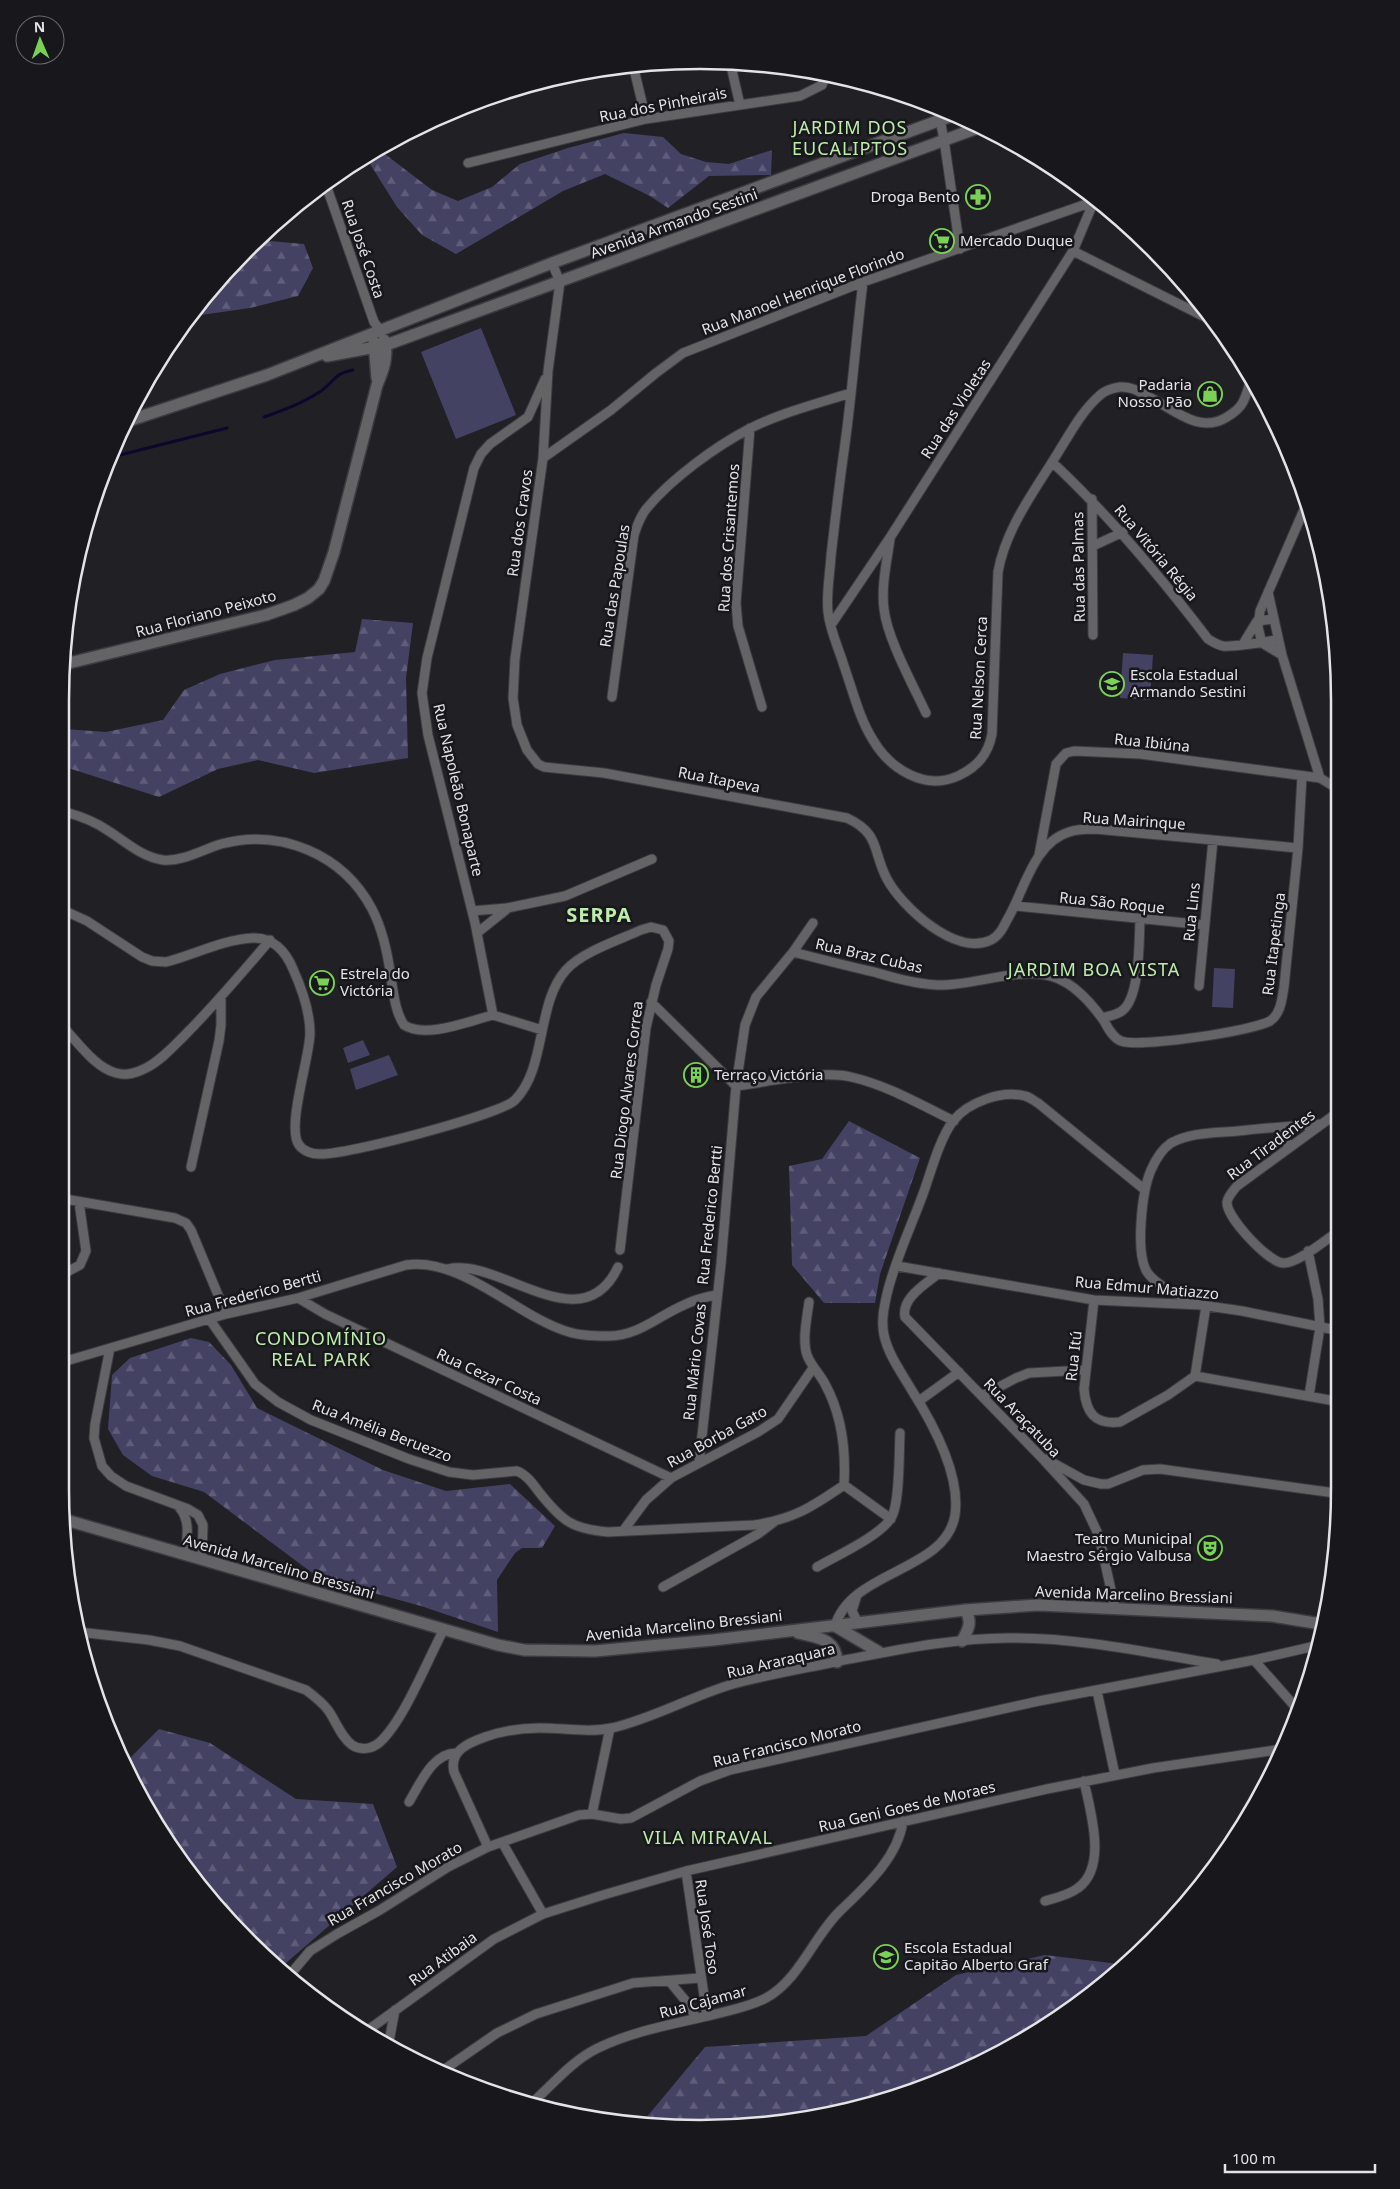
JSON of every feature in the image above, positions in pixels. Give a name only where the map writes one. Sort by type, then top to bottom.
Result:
[{"type":"street","points":[[732,70],[740,105]]},
{"type":"street","points":[[635,72],[646,119]]},
{"type":"street","name":"Rua dos Pinheirais","points":[[468,163],[646,119],[800,96],[822,85],[824,81]]},
{"type":"street","name":"Avenida Armando Sestini","points":[[303,361],[376,328],[938,115]]},
{"type":"street","points":[[939,116],[960,249]]},
{"type":"street","name":"Avenida Armando Sestini","points":[[303,361],[380,346],[560,282],[971,130]]},
{"type":"street","name":"Rua José Costa","points":[[328,190],[376,328]]},
{"type":"street","name":"Rua Manoel Henrique Florindo","points":[[543,458],[611,410],[656,372],[683,353],[863,282],[1089,203]]},
{"type":"street","name":"Rua das Violetas","points":[[831,625],[891,536],[1073,251],[1093,207]]},
{"type":"street","points":[[1073,251],[1200,314]]},
{"type":"street","points":[[552,263],[560,282]]},
{"type":"street","name":"Rua dos Cravos","points":[[555,769],[538,764],[526,750],[517,725],[513,698],[515,659],[543,458],[548,372],[560,282]]},
{"type":"street","name":"Rua Nelson Cerca","points":[[863,282],[828,593],[831,625],[862,719],[881,752],[911,776],[922,781],[934,782],[954,778],[971,770],[989,748],[992,734],[998,572],[1001,554],[1008,537],[1052,462],[1084,413],[1100,394],[1109,389],[1133,388],[1196,422],[1208,425],[1218,423],[1230,416],[1242,404],[1248,387]]},
{"type":"street","name":"Rua Floriano Peixoto","points":[[70,663],[266,615],[294,605],[319,589],[334,552],[377,385],[380,346],[376,328]]},
{"type":"street","points":[[135,419],[303,361]]},
{"type":"street","name":"Rua Napoleão Bonaparte","points":[[494,1015],[478,933],[428,735],[422,693],[423,679],[474,468],[481,454],[490,444],[528,417],[548,372]]},
{"type":"street","name":"Rua das Papoulas","points":[[612,697],[634,535],[639,520],[646,508],[672,483],[718,447],[750,428],[850,394]]},
{"type":"street","name":"Rua dos Crisantemos","points":[[750,428],[736,604],[738,626],[762,707]]},
{"type":"street","name":"Rua Vitória Régia","points":[[1052,462],[1092,499],[1147,560],[1208,639],[1223,646],[1262,643],[1278,639]]},
{"type":"street","name":"Rua das Palmas","points":[[1092,499],[1093,635]]},
{"type":"street","points":[[1282,655],[1262,643],[1259,634],[1259,620],[1262,604],[1303,513]]},
{"type":"street","points":[[1093,546],[1122,532]]},
{"type":"street","points":[[891,536],[884,580],[884,608],[888,626],[926,713]]},
{"type":"street","points":[[1268,592],[1282,655],[1320,778]]},
{"type":"street","points":[[1259,620],[1273,619]]},
{"type":"street","points":[[1243,644],[1259,620]]},
{"type":"street","name":"Rua Ibiúna","points":[[1040,855],[1056,764],[1066,754],[1090,751],[1140,754],[1320,778],[1331,785]]},
{"type":"street","name":"Rua Itapeva","points":[[555,769],[624,776],[847,818],[860,824],[871,837]]},
{"type":"street","name":"Rua Itapetinga","points":[[1102,1018],[1114,1036],[1120,1041],[1138,1044],[1240,1030],[1270,1020],[1275,1016],[1280,1005],[1284,987],[1298,848],[1302,776]]},
{"type":"street","points":[[69,813],[84,818],[105,829],[141,853],[153,858],[174,859],[247,838],[288,841],[317,854],[339,869],[360,891],[372,908],[380,926],[397,1011],[404,1025],[419,1031],[432,1030],[494,1015],[542,1030],[532,1072],[522,1092],[513,1102],[490,1113],[371,1147],[333,1154],[309,1152],[300,1146],[294,1129],[310,1035],[309,1014],[290,961],[281,949],[270,940],[260,938],[242,939],[166,962],[152,961],[123,946],[87,921],[69,912]]},
{"type":"street","name":"Rua Mairinque","points":[[871,837],[886,877],[896,893],[917,915],[944,935],[956,941],[971,943],[992,940],[999,934],[1016,906],[1040,855],[1054,840],[1067,832],[1095,829],[1298,848]]},
{"type":"street","name":"Rua Lins","points":[[1199,986],[1213,840]]},
{"type":"street","points":[[472,911],[507,908],[565,896],[652,859]]},
{"type":"street","name":"Rua São Roque","points":[[1016,906],[1140,920],[1205,925]]},
{"type":"street","points":[[478,933],[507,908]]},
{"type":"street","points":[[1102,1018],[1123,1010],[1131,998],[1136,971],[1140,920]]},
{"type":"street","name":"Rua Frederico Bertti","points":[[69,1360],[226,1314],[298,1298],[406,1265],[430,1264],[448,1269],[569,1332],[589,1335],[609,1336],[627,1334],[644,1328],[683,1305],[716,1294],[736,1086],[745,1024],[756,997],[793,952],[813,923]]},
{"type":"street","name":"Rua Diogo Alvares Correa","points":[[542,1030],[552,995],[559,978],[567,968],[584,957],[642,930],[658,927],[663,930],[669,942],[665,964],[651,1002],[646,1028],[620,1250]]},
{"type":"street","points":[[69,1032],[102,1067],[114,1073],[134,1074],[148,1068],[168,1052],[221,997],[270,940]]},
{"type":"street","name":"Rua Braz Cubas","points":[[793,952],[909,981],[938,985],[1010,975],[1049,975],[1077,990],[1102,1018]]},
{"type":"street","points":[[191,1167],[219,1041],[221,997]]},
{"type":"street","points":[[651,1002],[736,1086],[831,1075],[850,1076],[884,1088],[954,1121]]},
{"type":"street","points":[[879,1652],[835,1626],[841,1610],[859,1593],[926,1554],[942,1541],[950,1530],[955,1516],[956,1499],[953,1480],[943,1449],[919,1401],[896,1363],[884,1336],[884,1310],[896,1266],[940,1148],[954,1121],[969,1108],[984,1100],[1002,1095],[1026,1096],[1038,1103],[1145,1190]]},
{"type":"street","name":"Rua Tiradentes","points":[[1308,1251],[1292,1261],[1280,1263],[1240,1228],[1230,1215],[1227,1203],[1229,1196],[1237,1186],[1331,1117]]},
{"type":"street","points":[[1322,1124],[1205,1134],[1183,1138],[1170,1144],[1159,1155],[1151,1170],[1145,1190],[1141,1252],[1148,1272],[1156,1281],[1204,1306],[1195,1376],[1331,1400]]},
{"type":"street","points":[[1282,1127],[1289,1148]]},
{"type":"street","points":[[69,1200],[175,1218],[186,1223],[200,1248],[226,1314]]},
{"type":"street","points":[[69,1271],[80,1265],[86,1251],[79,1202]]},
{"type":"street","points":[[1309,1396],[1320,1327],[1318,1299],[1308,1251],[1331,1236]]},
{"type":"street","name":"Rua Edmur Matiazzo","points":[[896,1266],[1094,1300],[1204,1306],[1242,1311],[1331,1329]]},
{"type":"street","name":"Rua Frederico Bertti","points":[[448,1269],[469,1268],[540,1293],[572,1299],[585,1297],[601,1290],[613,1278],[618,1267]]},
{"type":"street","name":"Rua Araçatuba","points":[[939,1273],[910,1298],[904,1311],[909,1323],[959,1372],[1084,1504],[1093,1519],[1099,1536],[1115,1608]]},
{"type":"street","name":"Rua Mário Covas","points":[[698,1462],[716,1294]]},
{"type":"street","name":"Rua Cezar Costa","points":[[298,1298],[325,1314],[671,1478]]},
{"type":"street","name":"Rua Itú","points":[[1094,1300],[1084,1370],[1084,1394],[1090,1412],[1097,1420],[1111,1423],[1120,1422],[1168,1396],[1195,1376]]},
{"type":"street","points":[[808,1302],[807,1354],[813,1368],[825,1383],[837,1414],[844,1440],[846,1460],[844,1485]]},
{"type":"street","name":"Rua Amélia Beruezzo","points":[[210,1320],[256,1384],[278,1402],[311,1420],[409,1459],[449,1472],[472,1475],[517,1471],[529,1479],[550,1506],[567,1522],[592,1530],[754,1525],[774,1522]]},
{"type":"street","points":[[110,1348],[94,1438],[102,1466],[111,1476],[126,1486],[194,1512],[201,1520],[204,1534],[202,1560]]},
{"type":"street","name":"Rua Borba Gato","points":[[623,1530],[646,1500],[671,1478],[698,1462],[758,1432],[778,1419],[813,1368]]},
{"type":"street","points":[[982,1396],[1016,1378],[1029,1374],[1084,1370]]},
{"type":"street","points":[[919,1401],[959,1372]]},
{"type":"street","points":[[817,1567],[873,1535],[891,1519],[896,1503],[900,1434]]},
{"type":"street","points":[[1041,1457],[1084,1480],[1101,1484],[1108,1484],[1143,1470],[1160,1469],[1331,1492]]},
{"type":"street","points":[[844,1485],[891,1519]]},
{"type":"street","points":[[663,1587],[758,1534],[774,1522],[798,1514],[844,1485]]},
{"type":"street","points":[[179,1506],[184,1513],[188,1525],[185,1555]]},
{"type":"street","name":"Avenida Marcelino Bressiani","points":[[70,1521],[498,1645],[524,1650],[552,1652],[595,1651],[649,1647],[965,1610],[1038,1605],[1272,1616],[1316,1623]]},
{"type":"street","points":[[858,1623],[852,1610],[859,1593]]},
{"type":"street","points":[[962,1642],[970,1625],[970,1617],[965,1610]]},
{"type":"street","points":[[86,1633],[149,1640],[180,1646],[306,1690],[317,1697],[353,1746],[366,1749],[379,1742],[390,1730],[402,1711],[444,1629]]},
{"type":"street","points":[[789,1630],[830,1643],[836,1653],[837,1662]]},
{"type":"street","name":"Rua Araraquara","points":[[409,1802],[438,1759],[446,1753],[457,1753],[466,1745],[485,1737],[510,1730],[539,1728],[589,1730],[610,1728],[635,1722],[733,1684],[879,1652],[1014,1638],[1061,1641],[1222,1665]]},
{"type":"street","points":[[1222,1665],[1254,1660],[1311,1646]]},
{"type":"street","points":[[1254,1660],[1293,1705]]},
{"type":"street","name":"Rua Francisco Morato","points":[[293,1971],[310,1951],[448,1867],[488,1847],[571,1818],[592,1814],[621,1819],[631,1818],[700,1781],[730,1770],[1039,1701],[1222,1665]]},
{"type":"street","points":[[1097,1691],[1115,1774]]},
{"type":"street","points":[[592,1814],[610,1728]]},
{"type":"street","name":"Rua Geni Goes de Moraes","points":[[543,1914],[686,1871],[903,1821],[1115,1774],[1274,1750]]},
{"type":"street","points":[[457,1753],[453,1760],[454,1772],[488,1847]]},
{"type":"street","points":[[1045,1901],[1068,1894],[1079,1888],[1090,1870],[1094,1855],[1095,1836],[1084,1781]]},
{"type":"street","name":"Rua Cajamar","points":[[536,2099],[571,2067],[595,2049],[643,2032],[749,2006],[780,1989],[830,1923],[868,1884],[886,1861],[897,1843],[903,1821]]},
{"type":"street","points":[[502,1842],[543,1914]]},
{"type":"street","name":"Rua José Toso","points":[[686,1871],[707,2016]]},
{"type":"street","name":"Rua Atibaia","points":[[370,2027],[494,1939],[543,1914]]},
{"type":"street","points":[[448,2067],[497,2034],[536,2014],[633,1983],[670,1982],[700,1978]]},
{"type":"street","points":[[670,1982],[689,2005],[696,2018]]},
{"type":"street","points":[[390,2039],[395,2010]]},
{"type":"green space","points":[[624,133],[663,137],[681,154],[706,162],[729,164],[772,150],[771,175],[709,176],[668,208],[650,196],[605,174],[563,191],[456,254],[422,235],[397,207],[369,162],[384,153],[432,190],[458,201],[492,187],[520,164],[568,148]]},
{"type":"green space","points":[[268,241],[304,244],[313,268],[298,296],[250,308],[199,316],[225,284]]},
{"type":"green space","points":[[481,328],[516,415],[456,439],[421,352]]},
{"type":"green space","points":[[362,619],[413,623],[406,678],[408,758],[314,773],[258,760],[218,769],[159,797],[69,768],[69,729],[106,732],[163,720],[184,690],[220,674],[275,660],[355,652]]},
{"type":"green space","points":[[1123,653],[1153,655],[1150,700],[1120,698]]},
{"type":"green space","points":[[1214,968],[1235,969],[1233,1008],[1212,1007]]},
{"type":"green space","points":[[363,1040],[370,1055],[348,1063],[343,1048]]},
{"type":"green space","points":[[389,1055],[398,1075],[356,1090],[350,1069]]},
{"type":"green space","points":[[849,1121],[920,1158],[880,1274],[875,1303],[824,1303],[792,1265],[789,1166],[822,1159]]},
{"type":"green space","points":[[191,1338],[209,1342],[231,1365],[257,1408],[383,1470],[446,1491],[510,1484],[555,1526],[542,1548],[522,1548],[515,1553],[497,1580],[498,1632],[421,1606],[319,1578],[204,1492],[152,1476],[123,1455],[108,1429],[112,1375],[130,1358]]},
{"type":"green space","points":[[159,1729],[210,1743],[296,1799],[373,1804],[397,1867],[284,1964],[225,1905],[199,1873],[153,1805],[130,1758]]},
{"type":"green space","points":[[1045,1955],[1116,1964],[1051,2014],[1016,2036],[942,2072],[903,2087],[863,2099],[782,2115],[700,2120],[646,2118],[705,2047],[866,2036],[956,1975]]},
{"type":"waterway","points":[[264,417],[307,399],[321,391],[338,376],[353,370]]},
{"type":"waterway","points":[[118,455],[227,428]]},
{"type":"place","name":"Droga Bento","points":[[978,197]]},
{"type":"place","name":"Mercado Duque","points":[[942,241]]},
{"type":"place","name":"Padaria Nosso Pão","points":[[1210,394]]},
{"type":"place","name":"Escola Estadual Armando Sestini","points":[[1112,684]]},
{"type":"place","name":"Estrela do Victória","points":[[322,983]]},
{"type":"place","name":"Terraço Victória","points":[[696,1075]]},
{"type":"place","name":"Teatro Municipal Maestro Sérgio Valbusa","points":[[1210,1548]]},
{"type":"place","name":"Escola Estadual Capitão Alberto Graf","points":[[886,1957]]},
{"type":"district","name":"JARDIM DOS EUCALIPTOS","points":[[850,138]]},
{"type":"district","name":"SERPA","points":[[599,915]]},
{"type":"district","name":"JARDIM BOA VISTA","points":[[1094,970]]},
{"type":"district","name":"CONDOMÍNIO REAL PARK","points":[[321,1349]]},
{"type":"district","name":"VILA MIRAVAL","points":[[708,1838]]}]
